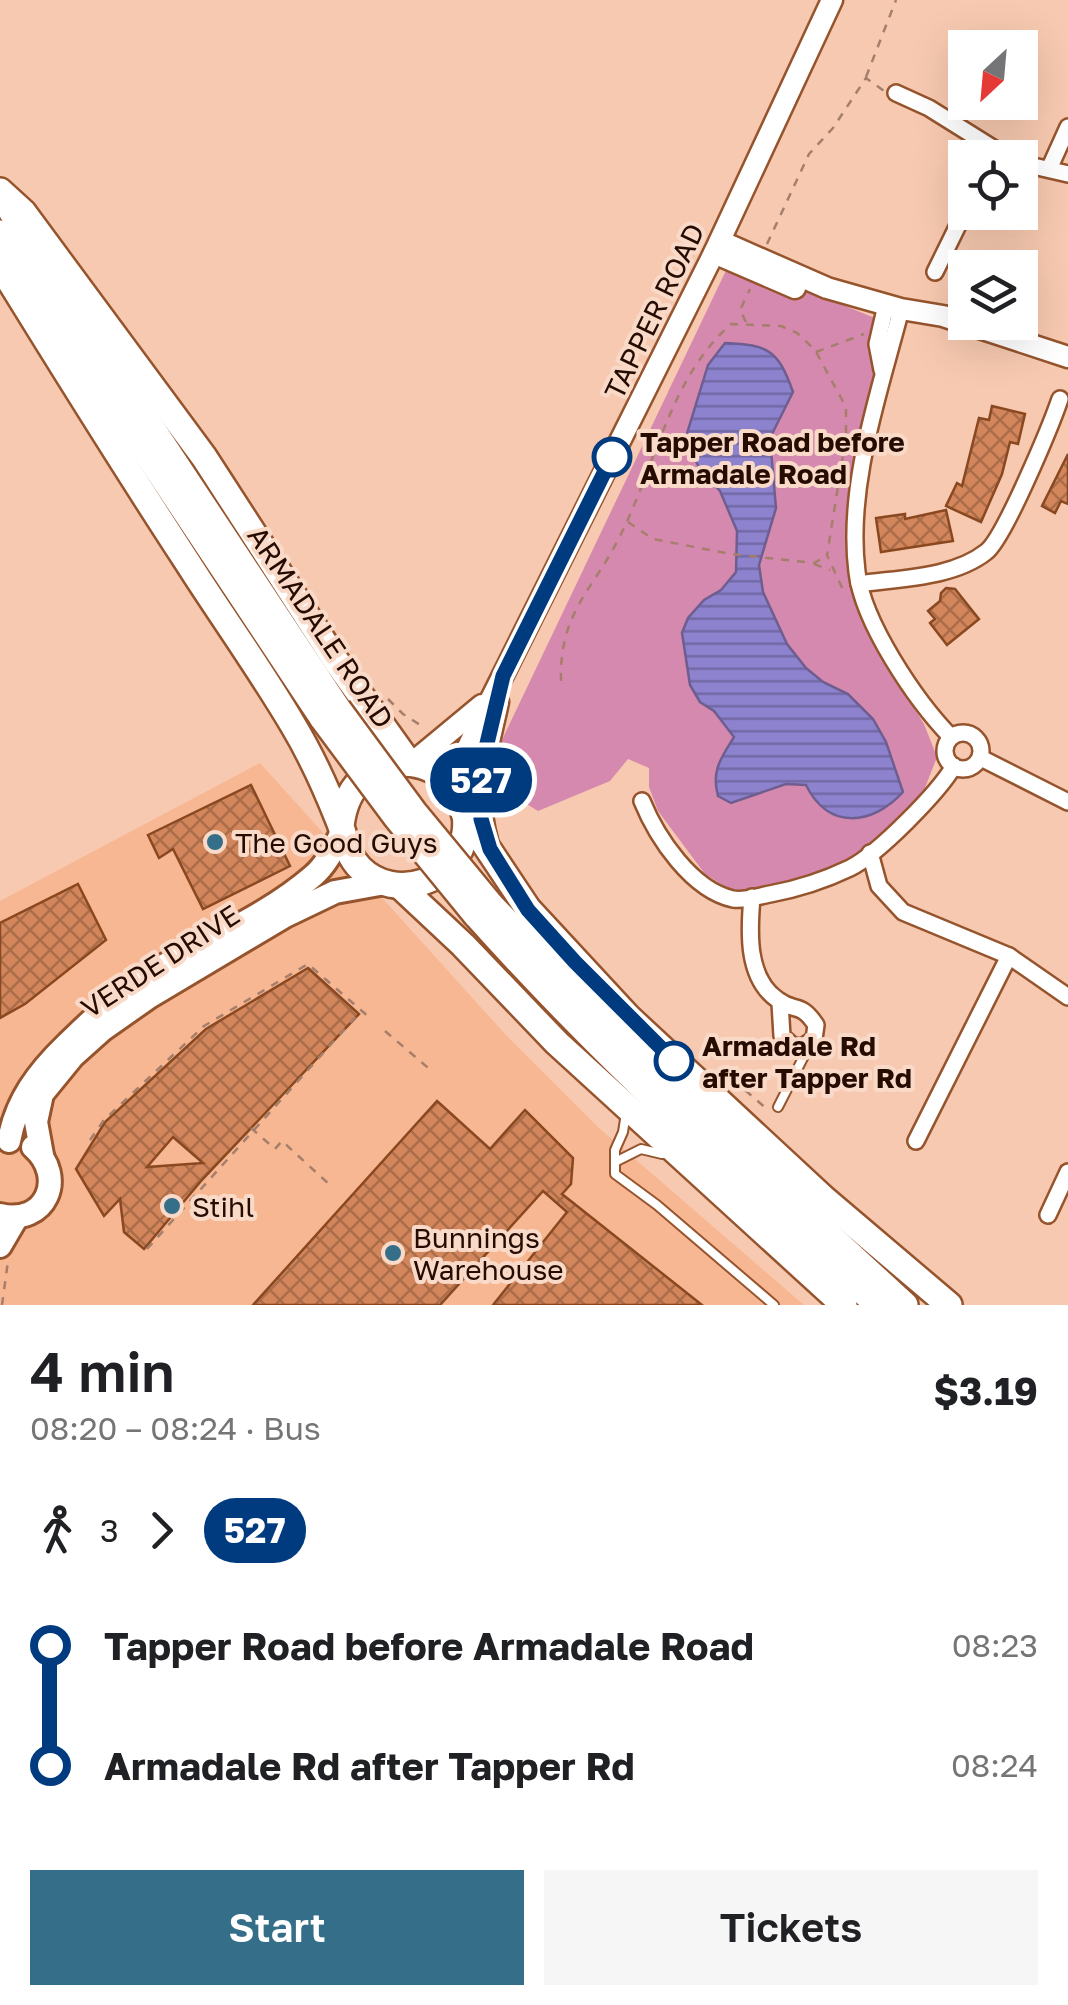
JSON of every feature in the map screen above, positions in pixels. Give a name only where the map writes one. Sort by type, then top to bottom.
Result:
[{"type":"main road","name":"ARMADALE ROAD","points":[[0,192],[331,714]]},
{"type":"main road","points":[[0,192],[23,212],[204,458],[336,661],[411,763]]},
{"type":"main road","name":"ARMADALE ROAD","points":[[0,233],[331,714],[414,812],[483,909],[584,1033],[878,1305]]},
{"type":"main road","points":[[0,264],[96,422],[294,727],[342,829],[350,856],[359,868],[392,885],[463,944],[557,1043],[844,1305]]},
{"type":"main road","points":[[342,829],[343,808],[350,792],[377,768],[411,763],[446,780],[528,910],[628,1016],[707,1093],[948,1305]]},
{"type":"main road","points":[[392,885],[418,884],[436,878],[450,865],[465,832],[461,804]]},
{"type":"main road","name":"VERDE DRIVE","points":[[4,1142],[35,1077],[97,1012],[156,970],[278,902],[314,876],[328,860],[342,829]]},
{"type":"main road","name":"VERDE DRIVE","points":[[8,1216],[33,1212],[49,1192],[51,1179],[36,1122],[42,1094],[73,1056],[102,1030],[149,997],[286,916],[335,892],[392,885]]},
{"type":"main road","name":"ARMADALE ROAD","points":[[483,909],[630,1052],[904,1305]]},
{"type":"main road","points":[[4,1142],[21,1142],[42,1155]]},
{"type":"main road","points":[[5,1251],[8,1216]]},
{"type":"street","name":"TAPPER ROAD","points":[[461,804],[464,756],[717,247],[832,0]]},
{"type":"street","points":[[891,94],[929,108],[976,140]]},
{"type":"street","points":[[1048,169],[1068,127]]},
{"type":"street","points":[[1038,167],[1068,174]]},
{"type":"street","points":[[936,272],[956,230]]},
{"type":"street","points":[[717,247],[890,316],[942,329],[981,329],[1068,356]]},
{"type":"street","points":[[890,316],[892,347],[882,370],[856,528],[859,584],[894,660],[925,710],[951,737]]},
{"type":"street","points":[[859,584],[929,574],[968,563],[990,550],[1048,436],[1060,399]]},
{"type":"street","points":[[490,849],[481,819],[480,792],[484,756],[503,676]]},
{"type":"street","name":"TAPPER ROAD","points":[[411,763],[492,698]]},
{"type":"street","points":[[964,732],[981,744],[981,758],[974,766],[962,769],[946,757],[951,737],[964,732]]},
{"type":"street","points":[[981,758],[1063,799],[1068,780]]},
{"type":"street","points":[[642,801],[650,822],[700,886],[735,900],[793,890],[854,866],[946,780],[954,766]]},
{"type":"street","points":[[870,853],[879,886],[903,912],[1009,956],[1068,996]]},
{"type":"street","points":[[752,897],[749,932],[758,980],[780,1003],[807,1012],[816,1025],[814,1039],[804,1046],[794,1046],[782,1036],[780,1003]]},
{"type":"street","points":[[916,1141],[1009,956]]},
{"type":"street","points":[[1048,1214],[1068,1172]]},
{"type":"lane","points":[[778,1107],[804,1054],[804,1046]]},
{"type":"lane","points":[[627,1107],[624,1132],[615,1150],[615,1174],[658,1204],[774,1305]]},
{"type":"lane","points":[[616,1162],[641,1149],[658,1150],[681,1170],[710,1182]]},
{"type":"path","points":[[746,324],[740,310],[809,154],[833,128],[866,78],[896,0]]},
{"type":"path","points":[[866,78],[891,94]]},
{"type":"path","points":[[816,352],[890,316]]},
{"type":"path","points":[[562,681],[561,663],[574,609],[627,521],[688,376],[713,340],[731,324],[781,326],[797,333],[816,352],[846,407],[846,437],[826,555],[843,590]]},
{"type":"path","points":[[627,521],[653,539],[731,554],[814,563],[832,570]]},
{"type":"path","points":[[814,563],[826,555]]},
{"type":"path","points":[[90,1140],[104,1120],[204,1026],[308,964],[370,1018]]},
{"type":"path","points":[[146,1249],[361,1010]]},
{"type":"path","points":[[386,1031],[433,1072]]},
{"type":"path","points":[[724,1094],[737,1083],[772,1114],[778,1107]]},
{"type":"path","points":[[253,1129],[275,1149],[282,1142],[330,1185]]},
{"type":"path","points":[[2,1305],[5,1251]]},
{"type":"shaded area","points":[[731,260],[885,322],[855,477],[850,575],[872,642],[924,724],[937,757],[923,793],[870,849],[821,874],[763,891],[732,891],[705,874],[658,811],[649,787],[649,768],[628,759],[610,781],[538,811],[510,794],[490,765]]},
{"type":"shaded area","points":[[725,343],[770,352],[793,392],[770,438],[776,508],[759,565],[763,592],[787,644],[806,668],[848,694],[873,719],[886,742],[903,792],[878,812],[864,817],[838,816],[826,810],[806,785],[786,784],[731,803],[718,796],[717,772],[734,737],[714,711],[700,702],[690,685],[682,633],[688,618],[736,572],[737,531],[720,491],[701,471],[685,440],[708,365]]},
{"type":"shaded area","points":[[260,763],[506,1035],[599,1128],[804,1305],[0,1305],[0,901]]},
{"type":"building","points":[[992,406],[1025,414],[1018,444],[1010,442],[1002,474],[981,522],[946,506],[957,483],[962,486],[979,418],[989,420]]},
{"type":"building","points":[[1068,454],[1068,504],[1061,501],[1055,513],[1042,506]]},
{"type":"building","points":[[946,510],[953,541],[881,552],[876,518],[905,514],[905,519]]},
{"type":"building","points":[[946,588],[955,589],[979,619],[947,645],[930,623],[935,619],[928,611],[940,601]]},
{"type":"building","name":"The Good Guys","points":[[251,785],[290,866],[203,909],[173,849],[159,858],[148,835]]},
{"type":"building","points":[[78,884],[106,940],[25,1004],[0,1018],[0,923]]},
{"type":"building","points":[[308,968],[359,1014],[201,1181],[144,1249],[124,1232],[120,1199],[104,1216],[76,1169],[105,1122],[206,1029]],"holes":[[[173,1137],[203,1163],[147,1167]]]},
{"type":"building","name":"Bunnings Warehouse","points":[[437,1101],[490,1149],[525,1110],[573,1158],[571,1184],[562,1194],[702,1305],[493,1305],[567,1212],[543,1191],[440,1305],[253,1305]]},
{"type":"bus line","name":"527","points":[[612,457],[503,676],[484,756],[481,819],[490,849],[528,910],[674,1061]]},
{"type":"place","name":"Tapper Road before Armadale Road","points":[[612,457]]},
{"type":"place","name":"The Good Guys","points":[[215,842]]},
{"type":"place","name":"Armadale Rd after Tapper Rd","points":[[674,1061]]},
{"type":"place","name":"Stihl","points":[[172,1206]]},
{"type":"place","name":"Bunnings Warehouse","points":[[393,1253]]}]
